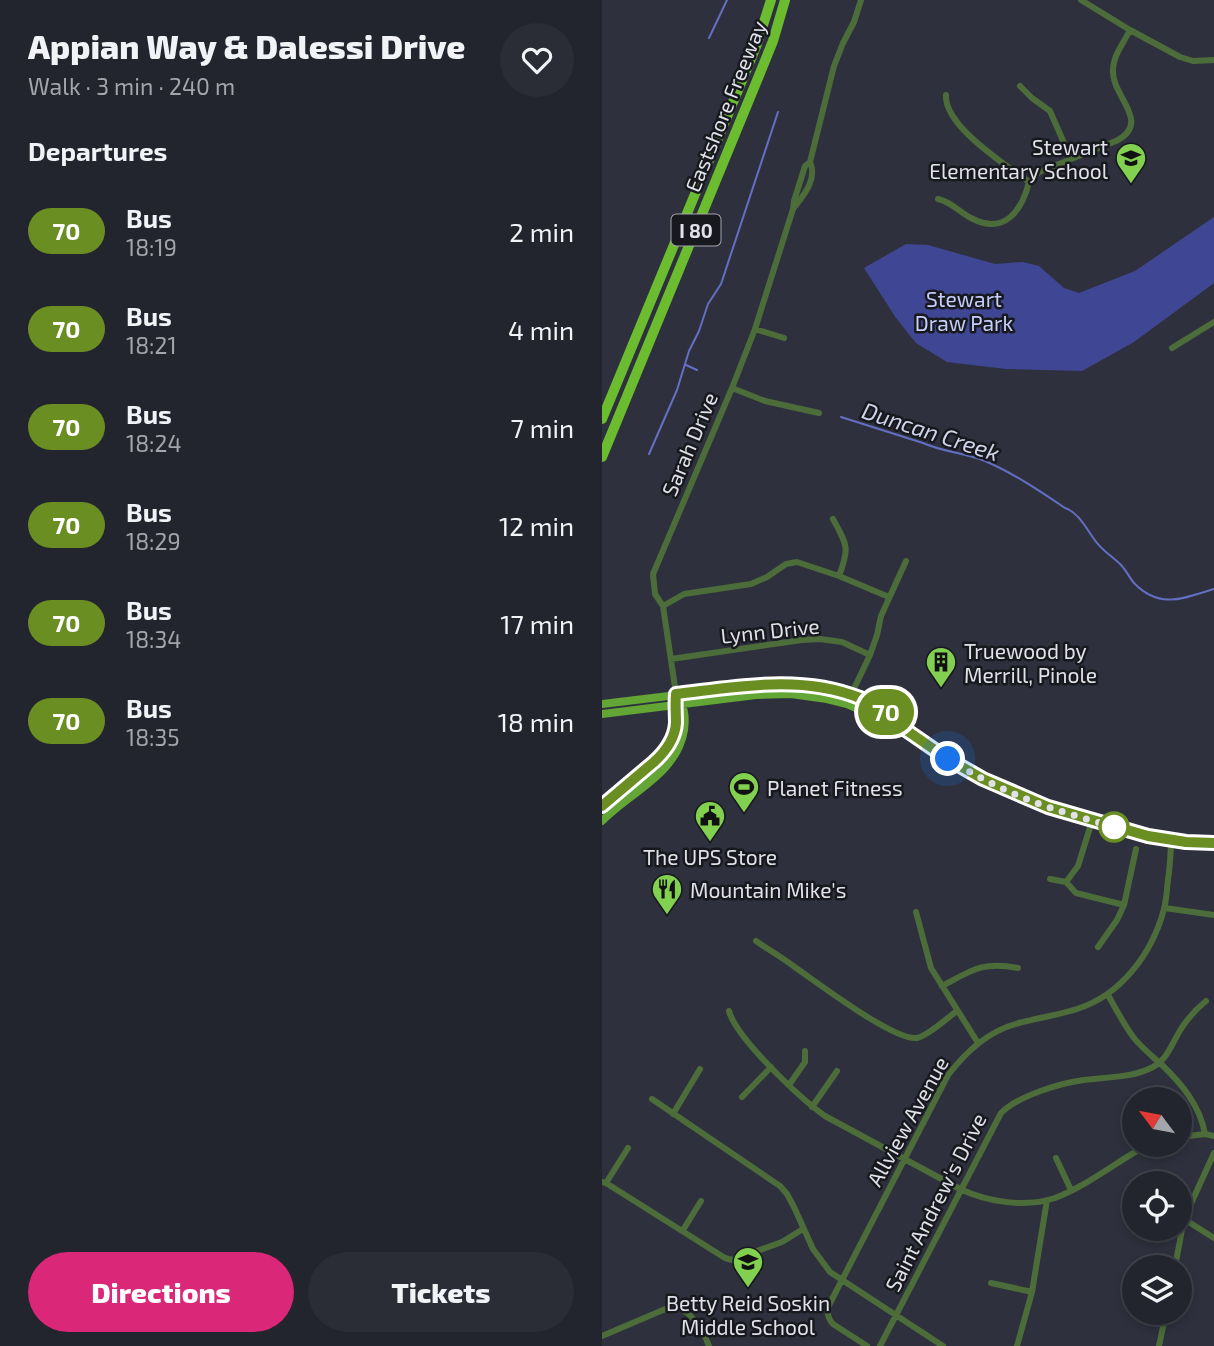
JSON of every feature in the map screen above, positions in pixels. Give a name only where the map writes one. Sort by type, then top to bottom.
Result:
[{"type":"highway","name":"Eastshore Freeway","points":[[602,419],[743,78],[771,0]]},
{"type":"highway","name":"Eastshore Freeway","points":[[602,457],[773,41],[785,0]]},
{"type":"highway","points":[[602,406],[605,397],[616,383]]},
{"type":"main road","points":[[602,704],[768,684],[813,686],[851,695],[883,709],[890,719],[948,759],[983,779],[1048,807],[1148,836],[1214,843]]},
{"type":"main road","points":[[602,821],[662,771],[679,749],[684,726],[676,694]]},
{"type":"main road","points":[[602,714],[773,694],[811,695],[847,704],[881,719],[890,719]]},
{"type":"main road","points":[[602,806],[662,754],[673,735],[679,706]]},
{"type":"main road","points":[[634,794],[638,784],[652,772],[654,762]]},
{"type":"main road","points":[[611,813],[630,788],[629,783]]},
{"type":"street","name":"Sarah Drive","points":[[676,694],[663,606],[655,594],[653,574],[755,329],[793,209],[803,197],[811,178],[813,169],[810,162],[834,66],[861,0]]},
{"type":"street","points":[[1081,0],[1180,57],[1193,61],[1214,60]]},
{"type":"street","points":[[938,200],[947,201],[971,218],[982,222],[995,223],[1005,220],[1015,214],[1025,198],[1029,182],[1039,172],[1123,137],[1132,123],[1112,69],[1130,30]]},
{"type":"street","points":[[1020,86],[1050,111],[1071,159]]},
{"type":"street","points":[[946,95],[946,102],[953,116],[971,138],[1029,182]]},
{"type":"street","points":[[1172,348],[1214,322]]},
{"type":"street","points":[[755,329],[784,338]]},
{"type":"street","points":[[732,388],[765,401],[819,413]]},
{"type":"street","points":[[833,519],[846,543],[846,556],[839,576]]},
{"type":"street","points":[[847,704],[870,655],[881,617],[906,561]]},
{"type":"street","points":[[663,606],[684,594],[751,584],[786,564],[797,562],[889,597]]},
{"type":"street","name":"Lynn Drive","points":[[671,659],[820,639],[842,642],[870,655]]},
{"type":"street","points":[[1066,882],[1077,866],[1092,821]]},
{"type":"street","name":"Allview Avenue","points":[[867,1346],[829,1320],[828,1307],[948,1076],[962,1057],[997,1032],[1017,1023],[1077,1009],[1108,995],[1122,983],[1144,955],[1165,908],[1171,840]]},
{"type":"street","points":[[1098,947],[1124,905],[1136,849]]},
{"type":"street","points":[[1050,880],[1066,882],[1076,893],[1124,905]]},
{"type":"street","points":[[1165,908],[1214,915]]},
{"type":"street","points":[[916,912],[931,968],[978,1043]]},
{"type":"street","points":[[756,941],[878,1023],[910,1038],[920,1037],[957,1011]]},
{"type":"street","points":[[942,986],[970,971],[990,965],[1018,968]]},
{"type":"street","points":[[1108,995],[1134,1038],[1188,1093],[1203,1122],[1205,1134]]},
{"type":"street","points":[[1160,1063],[1187,1021],[1206,1001]]},
{"type":"street","points":[[729,1011],[731,1019],[771,1067],[812,1107],[960,1189],[983,1198],[1019,1202],[1046,1200],[1071,1191],[1127,1157]]},
{"type":"street","points":[[789,1085],[805,1062],[805,1051]]},
{"type":"street","name":"Saint Andrew's Drive","points":[[880,1346],[1000,1113],[1016,1101],[1072,1082],[1140,1073],[1160,1063]]},
{"type":"street","points":[[743,1097],[771,1067]]},
{"type":"street","points":[[673,1114],[700,1069]]},
{"type":"street","points":[[812,1107],[836,1071]]},
{"type":"street","points":[[652,1099],[780,1186],[787,1194],[813,1249],[830,1272],[943,1346]]},
{"type":"street","points":[[1192,1136],[1214,1136]]},
{"type":"street","points":[[628,1148],[604,1182],[725,1258],[732,1260],[782,1241],[803,1229]]},
{"type":"street","points":[[1192,1201],[1214,1153]]},
{"type":"street","points":[[1056,1158],[1071,1191]]},
{"type":"street","points":[[1017,1346],[1032,1292],[1046,1200]]},
{"type":"street","points":[[683,1230],[701,1202]]},
{"type":"street","points":[[1192,1224],[1214,1238]]},
{"type":"street","points":[[991,1283],[1032,1292]]},
{"type":"street","points":[[602,1336],[676,1307],[687,1312],[703,1331],[709,1346]]},
{"type":"street","points":[[1159,1346],[1163,1325]]},
{"type":"green space","name":"Stewart Draw Park","points":[[1214,217],[1214,283],[1134,342],[1082,371],[1006,369],[947,362],[916,343],[896,318],[864,268],[906,244],[928,245],[995,264],[1023,262],[1039,266],[1064,288],[1079,293],[1135,271]]},
{"type":"waterway","points":[[709,38],[727,0]]},
{"type":"waterway","name":"Duncan Creek","points":[[649,454],[677,390],[708,304],[721,284],[778,112]]},
{"type":"waterway","name":"Duncan Creek","points":[[686,365],[697,370]]},
{"type":"waterway","name":"Duncan Creek","points":[[841,417],[977,458],[1016,477],[1074,513],[1134,583],[1153,597],[1172,600],[1214,589]]},
{"type":"bus line","name":"70","points":[[602,806],[654,762],[668,745],[676,725],[676,694],[768,684],[800,684],[851,695],[883,709],[890,719],[953,762],[1004,789],[1048,807],[1165,840],[1214,843]]},
{"type":"place","name":"Stewart Elementary School","points":[[1131,185]]},
{"type":"place","name":"Truewood by Merrill, Pinole","points":[[941,689]]},
{"type":"place","name":"Planet Fitness","points":[[744,814]]},
{"type":"place","name":"The UPS Store","points":[[710,843]]},
{"type":"place","name":"Mountain Mike's","points":[[667,916]]},
{"type":"place","name":"Betty Reid Soskin Middle School","points":[[748,1289]]},
{"type":"route","points":[[948,759],[1020,796],[1114,827]]}]
